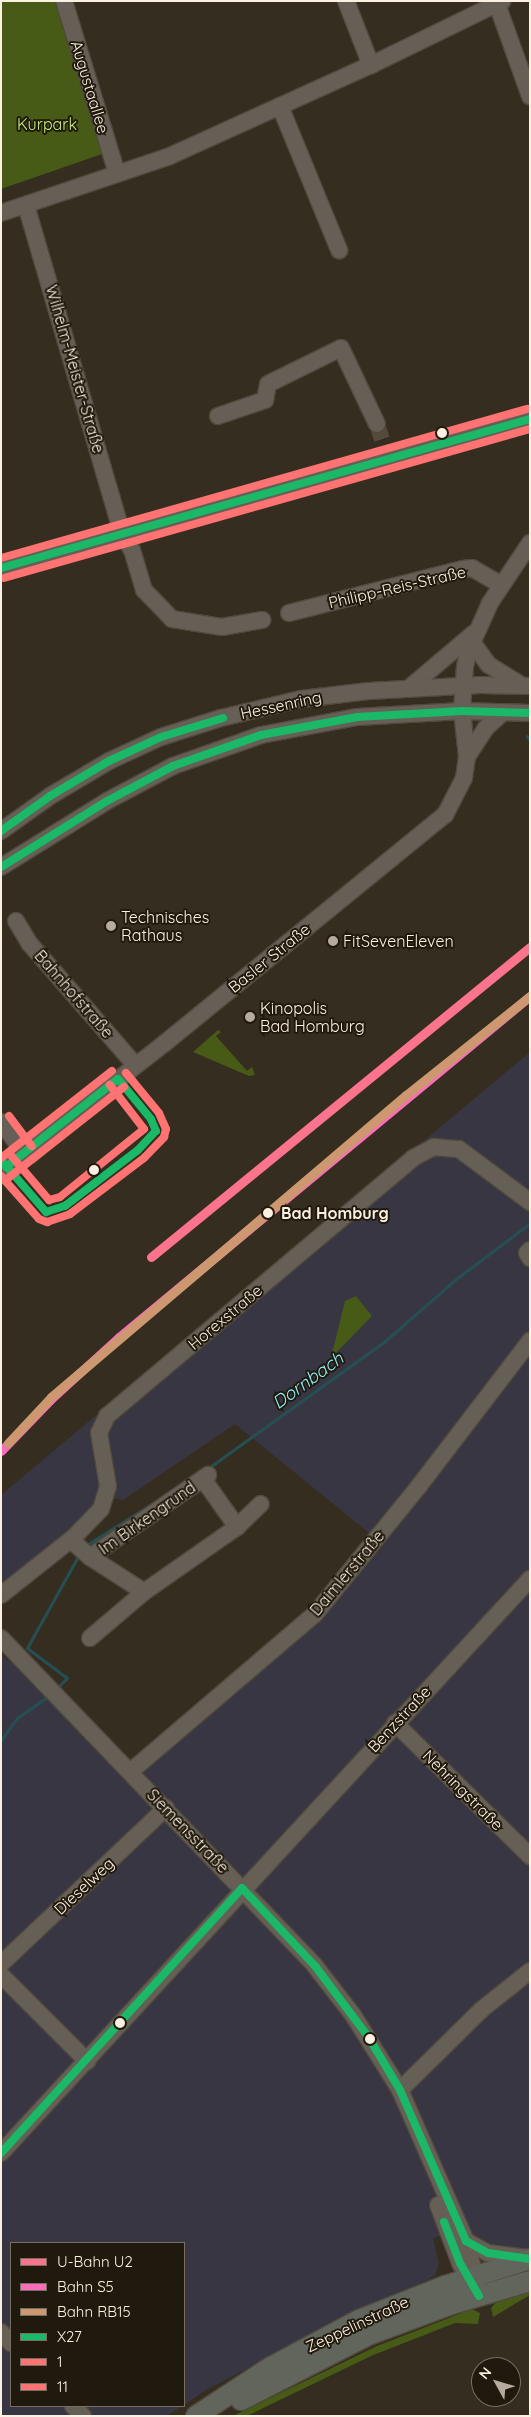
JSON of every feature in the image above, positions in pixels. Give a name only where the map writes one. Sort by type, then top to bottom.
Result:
[{"type":"main road","name":"Zeppelinstraße","points":[[196,2416],[271,2366],[359,2320],[445,2286],[530,2259]]},
{"type":"main road","name":"Zeppelinstraße","points":[[218,2416],[284,2376],[366,2336],[479,2296],[530,2281]]},
{"type":"street","name":"Augustaallee","points":[[64,1],[117,173]]},
{"type":"street","points":[[346,1],[371,66]]},
{"type":"street","points":[[1,213],[170,156],[371,66],[500,3],[530,96]]},
{"type":"street","points":[[280,106],[339,250]]},
{"type":"street","name":"Wilhelm-Meister-Straße","points":[[26,205],[122,533]]},
{"type":"street","points":[[218,416],[265,400],[268,384],[342,348],[377,424]]},
{"type":"street","points":[[1,568],[387,452],[530,419]]},
{"type":"street","points":[[122,533],[132,550],[144,590],[172,619],[222,628],[262,620]]},
{"type":"street","points":[[408,688],[474,637],[501,585],[530,543]]},
{"type":"street","name":"Philipp-Reis-Straße","points":[[289,613],[464,569],[472,568],[501,585]]},
{"type":"street","points":[[474,637],[489,665],[527,686]]},
{"type":"street","name":"Basler Straße","points":[[3,1166],[24,1152],[135,1065],[435,824],[458,794],[467,757],[462,711],[463,685],[474,637]]},
{"type":"street","name":"Hessenring","points":[[1,831],[57,792],[129,751],[161,737],[252,710],[331,695],[408,688],[463,685],[527,686]]},
{"type":"street","points":[[252,710],[262,725],[261,735]]},
{"type":"street","name":"Hessenring","points":[[1,867],[107,802],[173,766],[261,735],[357,717],[462,711],[530,713]]},
{"type":"street","points":[[467,757],[486,728],[503,712]]},
{"type":"street","name":"Bahnhofstraße","points":[[16,921],[30,944],[135,1065]]},
{"type":"street","points":[[1,1122],[24,1152]]},
{"type":"street","name":"Horexstraße","points":[[1,1594],[71,1540],[98,1512],[107,1496],[99,1433],[107,1416],[412,1158],[434,1147],[459,1149],[530,1202]]},
{"type":"street","name":"Daimlerstraße","points":[[130,1772],[315,1614],[419,1486],[530,1341]]},
{"type":"street","name":"Im Birkengrund","points":[[90,1557],[206,1477],[237,1526]]},
{"type":"street","points":[[90,1638],[144,1592],[237,1526],[262,1504]]},
{"type":"street","name":"Im Birkengrund","points":[[71,1540],[90,1557],[144,1592]]},
{"type":"street","name":"Benzstraße","points":[[1,2153],[88,2061],[242,1888],[530,1579]]},
{"type":"street","name":"Siemensstraße","points":[[1,1638],[316,1966],[364,2031],[400,2090],[479,2296]]},
{"type":"street","name":"Nehringstraße","points":[[395,1723],[530,1856]]},
{"type":"street","name":"Dieselweg","points":[[1,1964],[166,1808]]},
{"type":"street","points":[[400,2090],[481,2010],[530,1971]]},
{"type":"street","points":[[1,1975],[88,2061]]},
{"type":"street","points":[[458,2239],[488,2253],[530,2259]]},
{"type":"street","name":"Siemensstraße","points":[[445,2286],[458,2239]]},
{"type":"street","points":[[1,2332],[10,2342]]},
{"type":"street","points":[[74,2407],[83,2416]]},
{"type":"shaded area","points":[[530,1052],[530,2247],[512,2251],[494,2248],[472,2237],[465,2228],[433,2238],[439,2264],[435,2275],[428,2280],[361,2309],[206,2390],[185,2404],[185,2242],[10,2242],[10,2407],[180,2407],[167,2416],[1,2416],[1,1655],[23,1671],[128,1779],[318,1621],[384,1545],[235,1424],[123,1500],[100,1495],[84,1519],[1,1586],[1,1495]]},
{"type":"green space","name":"Kurpark","points":[[1,1],[58,1],[105,153],[1,189]]},
{"type":"green space","points":[[218,1030],[221,1032],[216,1036],[247,1071],[252,1067],[255,1075],[249,1076],[193,1052]]},
{"type":"green space","points":[[110,1099],[35,1163],[28,1164],[104,1101]]},
{"type":"green space","points":[[356,1296],[372,1316],[331,1358],[345,1301]]},
{"type":"green space","points":[[530,2288],[530,2295],[493,2317],[491,2308],[497,2301]]},
{"type":"green space","points":[[472,2309],[480,2313],[478,2324],[455,2323],[371,2356],[247,2416],[233,2416],[377,2346]]},
{"type":"waterway","name":"Dornbach","points":[[527,736],[530,741]]},
{"type":"waterway","name":"Dornbach","points":[[207,1469],[385,1341],[456,1279],[530,1223]]},
{"type":"waterway","name":"Dornbach","points":[[88,1544],[164,1496]]},
{"type":"waterway","name":"Dornbach","points":[[60,1685],[67,1678],[27,1648],[77,1558]]},
{"type":"waterway","name":"Dornbach","points":[[1,1740],[17,1718],[48,1696]]},
{"type":"tunnel","points":[[377,424],[384,446]]},
{"type":"metro line","name":"U2","points":[[151,1257],[530,947]]},
{"type":"rail line","name":"S5","points":[[1,1451],[51,1399],[119,1337],[530,996]]},
{"type":"rail line","name":"RB15","points":[[8,1443],[51,1397],[406,1095],[530,996]]},
{"type":"transit line","name":"11","points":[[1,558],[527,409]]},
{"type":"transit line","name":"X27","points":[[1,568],[530,419]]},
{"type":"transit line","name":"1","points":[[4,578],[530,429]]},
{"type":"transit line","name":"X27","points":[[1,867],[107,801],[173,766],[261,735],[357,717],[462,711],[530,713]]},
{"type":"transit line","name":"X27","points":[[1,831],[50,796],[109,761],[161,737],[223,718]]},
{"type":"transit line","name":"11","points":[[1,1158],[112,1071]]},
{"type":"transit line","name":"1","points":[[1,1176],[39,1219],[47,1222],[70,1214],[144,1158],[164,1137],[166,1129],[159,1113],[126,1073]]},
{"type":"transit line","name":"X27","points":[[1,1160],[46,1212],[65,1206],[138,1150],[156,1131],[151,1119],[118,1079]]},
{"type":"transit line","name":"X27","points":[[6,1167],[118,1079]]},
{"type":"transit line","name":"11","points":[[9,1153],[49,1200],[60,1197],[144,1129],[110,1085]]},
{"type":"transit line","name":"1","points":[[7,1179],[124,1087]]},
{"type":"transit line","name":"11","points":[[9,1116],[32,1146]]},
{"type":"transit line","name":"X27","points":[[242,1888],[315,1966],[369,2038],[400,2090],[466,2241],[488,2253],[530,2259]]},
{"type":"transit line","name":"X27","points":[[1,2153],[242,1888]]},
{"type":"transit line","name":"X27","points":[[444,2222],[460,2263],[479,2296]]},
{"type":"place","name":"Technisches Rathaus","points":[[111,926]]},
{"type":"place","name":"FitSevenEleven","points":[[333,941]]},
{"type":"place","name":"Kinopolis Bad Homburg","points":[[250,1017]]},
{"type":"place","name":"Bad Homburg","points":[[268,1213]]}]
